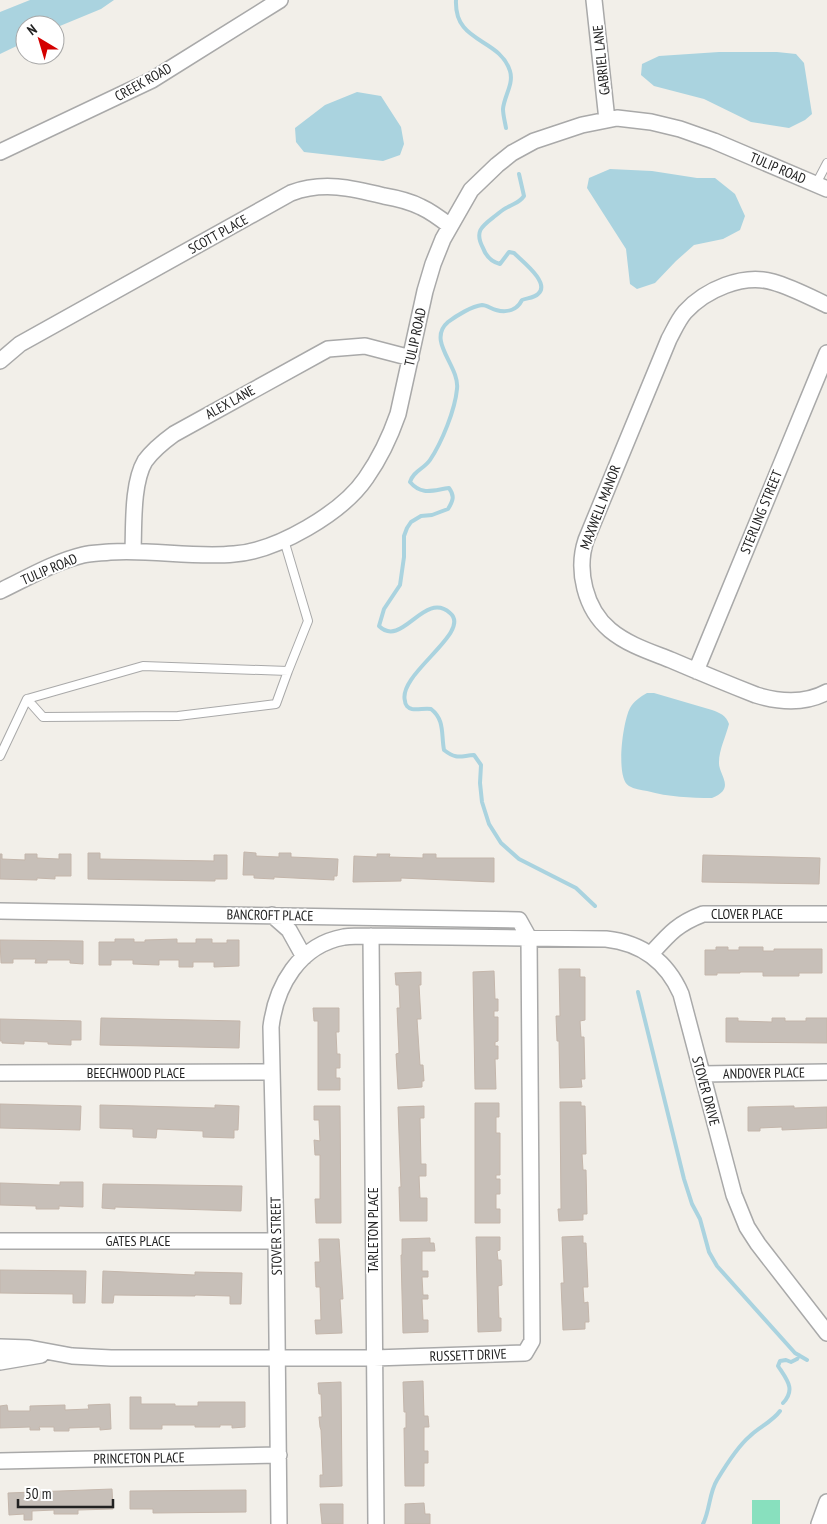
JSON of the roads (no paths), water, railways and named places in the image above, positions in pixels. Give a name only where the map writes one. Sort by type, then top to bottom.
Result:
[{"type":"street","name":"CREEK ROAD","points":[[0,152],[152,80],[280,0]]},
{"type":"street","name":"GABRIEL LANE","points":[[594,0],[607,120]]},
{"type":"street","name":"TULIP ROAD","points":[[1,589],[84,554],[132,550],[236,554],[261,548],[284,540],[304,530],[320,520],[351,495],[366,479],[392,432],[398,414],[432,264],[450,226],[471,190],[512,153],[534,141],[556,132],[607,120],[617,118],[633,120],[680,129],[714,141],[822,186]]},
{"type":"street","name":"SCOTT PLACE","points":[[0,361],[20,344],[291,193],[304,188],[348,187],[410,202],[431,212],[450,226]]},
{"type":"street","name":"MAXWELL MANOR","points":[[827,305],[773,282],[752,280],[718,288],[686,311],[669,339],[582,553],[582,580],[591,603],[601,620],[610,630],[634,645],[768,699],[796,700],[820,696],[827,692]]},
{"type":"street","name":"ALEX LANE","points":[[132,550],[137,487],[141,471],[154,450],[174,434],[328,350],[365,346],[411,358]]},
{"type":"street","name":"STERLING STREET","points":[[696,671],[827,352]]},
{"type":"street","name":"BANCROFT PLACE","points":[[0,911],[519,920],[529,938]]},
{"type":"street","name":"CLOVER PLACE","points":[[652,954],[677,927],[685,921],[703,914],[827,914]]},
{"type":"street","points":[[272,915],[289,930],[304,957]]},
{"type":"street","name":"TARLETON PLACE","points":[[371,936],[376,1524]]},
{"type":"street","name":"STOVER STREET","points":[[279,1524],[276,1241],[271,1027],[276,1000],[288,975],[304,957],[317,947],[344,937],[529,938]]},
{"type":"street","name":"STOVER DRIVE","points":[[529,938],[613,940],[635,946],[652,954],[669,971],[682,994],[734,1195],[748,1227],[758,1244],[827,1333]]},
{"type":"street","name":"RUSSETT DRIVE","points":[[0,1347],[29,1348],[72,1356],[111,1358],[374,1358],[525,1353],[532,1341],[529,938]]},
{"type":"street","name":"BEECHWOOD PLACE","points":[[0,1073],[272,1072]]},
{"type":"street","name":"ANDOVER PLACE","points":[[702,1074],[827,1072]]},
{"type":"street","name":"GATES PLACE","points":[[0,1241],[276,1241]]},
{"type":"street","name":"RUSSETT DRIVE","points":[[0,1362],[55,1353]]},
{"type":"street","name":"PRINCETON PLACE","points":[[0,1461],[279,1455]]},
{"type":"street","points":[[819,1524],[827,1502]]},
{"type":"lane","points":[[822,186],[827,163]]},
{"type":"lane","points":[[27,698],[43,717],[178,716],[276,704],[308,621],[284,540]]},
{"type":"lane","points":[[0,756],[27,698],[144,666],[288,671]]},
{"type":"water","points":[[30,0],[114,0],[101,9],[65,24],[65,15],[15,15],[15,47],[0,54],[0,12]]},
{"type":"water","points":[[719,52],[777,52],[796,54],[804,63],[812,114],[789,128],[751,122],[704,99],[654,86],[641,75],[642,64],[659,56]]},
{"type":"water","points":[[357,92],[381,96],[401,127],[404,144],[400,155],[383,161],[304,152],[296,142],[295,128],[325,105]]},
{"type":"water","points":[[610,169],[652,171],[697,178],[715,178],[735,194],[745,216],[740,230],[723,239],[694,245],[655,283],[637,289],[630,284],[626,249],[587,188],[589,178]]},
{"type":"water","points":[[647,693],[654,693],[712,710],[726,718],[729,724],[719,757],[719,767],[725,786],[724,790],[719,794],[712,798],[671,796],[635,789],[625,781],[621,761],[627,715],[633,703]]},
{"type":"waterway","points":[[456,0],[457,14],[462,25],[469,33],[497,52],[510,71],[511,81],[503,109],[506,128]]},
{"type":"waterway","points":[[519,174],[524,196],[519,202],[503,210],[486,223],[481,229],[479,237],[486,254],[497,263],[500,264],[509,252],[514,253],[534,272],[541,284],[541,289],[538,294],[522,300],[517,306],[508,311],[500,311],[482,305],[474,307],[448,322],[442,329],[442,345],[457,380],[456,397],[447,426],[435,453],[428,463],[411,478],[410,482],[423,491],[449,488],[453,498],[448,509],[432,515],[421,516],[411,522],[407,528],[404,536],[404,557],[400,585],[384,609],[379,626],[388,631],[396,630],[431,609],[440,608],[450,613],[454,621],[452,631],[412,679],[406,690],[406,704],[412,709],[431,709],[439,718],[444,750],[456,756],[474,755],[481,765],[482,802],[489,824],[501,843],[519,859],[576,888],[595,906]]},
{"type":"waterway","points":[[638,992],[684,1179],[692,1204],[700,1219],[709,1252],[717,1266],[795,1353],[807,1360]]},
{"type":"waterway","points":[[783,1403],[790,1389],[787,1380],[778,1366],[780,1361],[786,1360],[791,1362],[797,1359],[799,1355]]},
{"type":"waterway","points":[[703,1524],[714,1485],[728,1462],[745,1440],[780,1411]]}]
